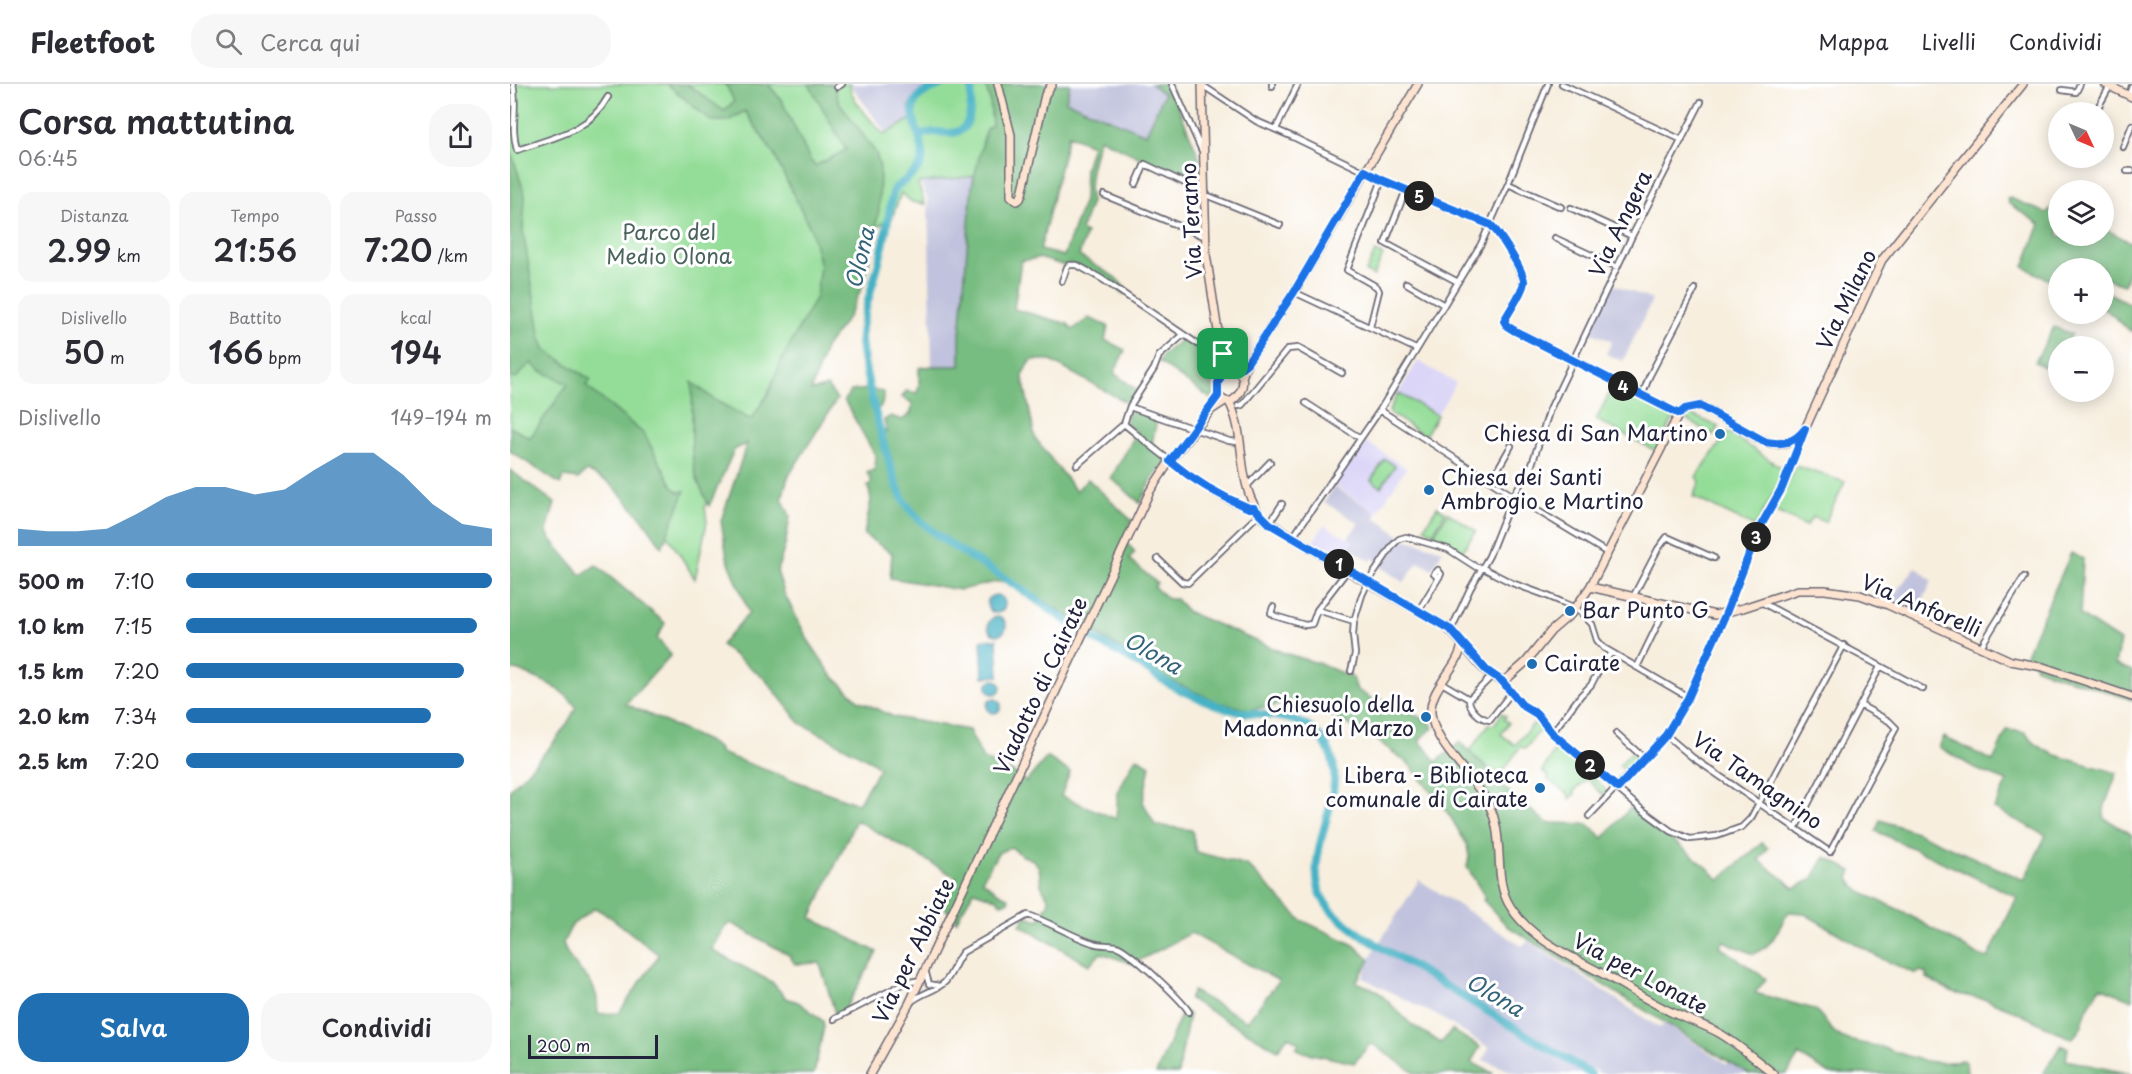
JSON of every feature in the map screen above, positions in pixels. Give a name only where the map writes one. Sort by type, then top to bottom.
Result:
[{"type":"street","points":[[513,84],[516,100],[513,136],[517,150],[565,134],[591,120],[608,97]]},
{"type":"street","points":[[837,87],[842,84]]},
{"type":"street","points":[[998,84],[1011,135],[1011,196],[1017,201],[1022,194],[1045,95],[1053,84]]},
{"type":"street","points":[[1172,84],[1205,158]]},
{"type":"street","points":[[1202,84],[1256,121],[1382,180],[1491,225],[1506,244],[1523,279],[1522,288],[1504,321],[1505,324],[1679,414]]},
{"type":"street","name":"Via Teramo","points":[[1202,84],[1206,254],[1223,353],[1234,371]]},
{"type":"street","points":[[1276,129],[1298,84]]},
{"type":"street","points":[[1196,428],[1218,396],[1218,383],[1247,363],[1294,292],[1418,84]]},
{"type":"street","points":[[1293,537],[1380,410],[1491,225],[1548,84]]},
{"type":"street","points":[[1562,84],[1682,140]]},
{"type":"street","name":"Via Milano","points":[[1794,440],[1805,429],[1882,260],[2023,84]]},
{"type":"street","points":[[2062,90],[2076,92],[2080,84]]},
{"type":"street","points":[[2100,102],[2107,85],[2130,96],[2132,86]]},
{"type":"street","name":"Via Angera","points":[[1451,630],[1470,589],[1483,568],[1513,496],[1531,467],[1550,409],[1617,267],[1701,102]]},
{"type":"street","points":[[2124,147],[2132,125]]},
{"type":"street","points":[[1136,184],[1145,164],[1206,194],[1280,225]]},
{"type":"street","points":[[1371,327],[1379,291],[1377,287],[1347,270],[1382,180]]},
{"type":"street","points":[[1508,184],[1561,207]]},
{"type":"street","points":[[1406,190],[1385,243],[1458,282]]},
{"type":"street","points":[[1104,195],[1206,237]]},
{"type":"street","points":[[1571,208],[1632,236]]},
{"type":"street","points":[[1555,238],[1617,267]]},
{"type":"street","points":[[1062,281],[1069,265],[1077,266],[1102,279],[1210,352],[1223,353]]},
{"type":"street","points":[[1406,283],[1444,305]]},
{"type":"street","points":[[1642,396],[1649,377],[1695,289]]},
{"type":"street","points":[[1294,292],[1416,349]]},
{"type":"street","points":[[1077,465],[1124,424],[1130,407],[1162,352],[1184,334]]},
{"type":"street","points":[[1218,396],[1242,405],[1288,349],[1298,348],[1342,373]]},
{"type":"street","points":[[1196,428],[1216,405],[1232,402],[1242,390],[1234,371]]},
{"type":"street","points":[[1232,402],[1247,486],[1256,511]]},
{"type":"street","points":[[1306,403],[1360,438]]},
{"type":"street","points":[[1502,681],[1526,662],[1551,631],[1576,608],[1590,587],[1679,414],[1685,409],[1700,406],[1766,442],[1784,444],[1794,440],[1798,447]]},
{"type":"street","points":[[1130,407],[1229,441],[1239,442]]},
{"type":"street","points":[[1380,410],[1513,496],[1606,552]]},
{"type":"street","points":[[1124,424],[1186,474],[1228,499],[1256,511],[1269,524],[1451,630],[1492,676],[1502,681],[1522,705],[1537,714],[1552,733],[1671,831],[1690,839],[1717,836],[1742,827],[1751,818],[1844,645]]},
{"type":"street","name":"Viadotto di Cairate","points":[[986,842],[1150,491],[1196,428]]},
{"type":"street","points":[[1589,816],[1666,735],[1688,698],[1726,613],[1759,529],[1782,488],[1805,429]]},
{"type":"street","points":[[1491,482],[1511,446]]},
{"type":"street","points":[[1247,486],[1270,462]]},
{"type":"street","points":[[1269,524],[1282,504]]},
{"type":"street","points":[[1158,559],[1182,582],[1188,583],[1256,511]]},
{"type":"street","points":[[1351,671],[1355,654],[1354,621],[1368,582],[1399,539],[1406,537],[1448,549],[1476,567],[1576,608],[1592,624],[1598,640],[1611,653],[1688,698]]},
{"type":"street","points":[[1633,597],[1667,537],[1714,558]]},
{"type":"street","points":[[1273,607],[1271,612],[1275,615],[1305,625],[1312,624],[1317,610],[1347,571]]},
{"type":"street","points":[[1980,648],[2024,577]]},
{"type":"street","points":[[1419,610],[1438,578]]},
{"type":"street","name":"Via Anforelli","points":[[1590,587],[1707,614],[1726,613],[1792,591],[1810,589],[1860,595],[1888,605],[2011,661],[2043,667],[2132,698]]},
{"type":"street","points":[[1761,602],[1923,689]]},
{"type":"street","points":[[1637,667],[1667,605]]},
{"type":"street","points":[[1317,610],[1354,621]]},
{"type":"street","points":[[1462,644],[1442,683],[1469,699],[1472,709],[1490,720],[1512,693]]},
{"type":"street","points":[[1458,655],[1470,653]]},
{"type":"street","points":[[1552,733],[1591,685],[1602,664],[1611,653]]},
{"type":"street","points":[[1795,829],[1880,667]]},
{"type":"street","points":[[1469,699],[1492,676]]},
{"type":"street","name":"Via per Lonate","points":[[1442,683],[1433,699],[1431,717],[1447,748],[1488,803],[1493,814],[1499,838],[1503,891],[1515,914],[1547,942],[1670,1011],[1719,1033],[1774,1074]]},
{"type":"street","name":"Via Tamagnino","points":[[1666,735],[1692,757],[1830,852],[1896,728],[1889,721],[1860,705]]},
{"type":"street","points":[[1616,733],[1644,759]]},
{"type":"street","name":"Via per Abbiate","points":[[870,1074],[919,984],[986,842]]},
{"type":"street","points":[[909,1004],[916,997],[945,982],[963,952],[1028,915],[1090,942],[1104,946],[1116,946],[1126,952],[1174,994],[1189,1012]]},
{"type":"street","points":[[925,970],[929,984]]},
{"type":"street","points":[[834,1019],[908,982],[919,984],[924,982],[939,986]]},
{"type":"street","points":[[908,982],[919,984],[929,991]]},
{"type":"shaded area","points":[[846,84],[985,84],[960,336],[960,367],[932,366],[928,200],[918,177],[853,88]]},
{"type":"shaded area","points":[[1070,84],[1151,84],[1164,93],[1146,134],[1066,101]]},
{"type":"shaded area","points":[[1610,283],[1652,300],[1623,361],[1606,354],[1612,341],[1587,331]]},
{"type":"shaded area","points":[[1418,361],[1456,383],[1437,415],[1398,393]]},
{"type":"shaded area","points":[[1363,440],[1406,468],[1377,513],[1335,486]]},
{"type":"shaded area","points":[[1334,487],[1377,513],[1375,517],[1404,539],[1443,550],[1432,569],[1418,562],[1404,582],[1379,566],[1380,563],[1373,558],[1371,561],[1349,547],[1353,541],[1348,538],[1359,523],[1324,502]]},
{"type":"shaded area","points":[[1324,525],[1353,541],[1339,560],[1311,545]]},
{"type":"shaded area","points":[[1916,567],[1932,581],[1916,615],[1889,600]]},
{"type":"shaded area","points":[[1419,880],[1522,946],[1528,941],[1660,1028],[1664,1023],[1727,1064],[1730,1063],[1749,1074],[1601,1074],[1593,1069],[1589,1074],[1531,1074],[1528,1072],[1518,1074],[1483,1060],[1489,1048],[1438,1016],[1363,978],[1372,954]]},
{"type":"green space","name":"Parco del Medio Olona","points":[[510,84],[850,84],[853,97],[884,135],[911,119],[909,105],[935,84],[1053,84],[970,225],[974,176],[918,183],[925,204],[912,202],[901,193],[892,219],[834,248],[835,259],[779,381],[730,454],[705,507],[707,522],[695,579],[654,514],[659,506],[510,427]]},
{"type":"green space","points":[[667,84],[687,84],[724,111],[734,101],[724,84],[768,84],[782,101],[815,166],[846,150],[809,84],[837,84],[835,90],[839,102],[876,153],[880,168],[879,210],[865,281],[848,317],[825,348],[811,391],[827,386],[837,399],[788,477],[782,498],[790,516],[785,546],[777,571],[784,593],[808,640],[831,674],[858,700],[894,717],[969,730],[983,759],[1018,775],[1026,782],[1047,757],[1070,772],[1061,796],[1116,819],[1118,791],[1136,757],[1150,765],[1143,802],[1155,825],[1192,830],[1196,852],[1247,865],[1301,920],[1354,945],[1370,960],[1356,982],[1376,990],[1412,1025],[1441,1043],[1452,1030],[1480,1047],[1471,1062],[1494,1074],[1416,1074],[1371,1043],[1354,1063],[1303,1052],[1296,1048],[1299,1043],[1288,1036],[1278,1050],[1189,999],[1193,991],[1247,1021],[1279,981],[1191,933],[1133,964],[1101,953],[1089,965],[1020,925],[1026,916],[1039,920],[1049,900],[1041,885],[1039,867],[1033,860],[1021,855],[1011,847],[998,853],[982,880],[1009,898],[1008,902],[1000,903],[998,899],[974,891],[956,921],[944,907],[956,877],[856,820],[811,918],[877,952],[844,1011],[835,1013],[820,963],[795,964],[789,955],[731,923],[725,927],[712,950],[772,982],[786,998],[798,1002],[823,1021],[824,1027],[814,1074],[510,1074],[510,789],[555,741],[576,707],[557,688],[516,670],[510,670],[510,470],[555,503],[547,531],[549,537],[581,575],[596,565],[665,623],[657,638],[671,655],[626,704],[709,742],[718,748],[720,753],[858,804],[879,768],[873,762],[800,723],[765,679],[721,645],[749,613],[727,557],[721,521],[747,443],[734,450],[709,506],[697,480],[694,465],[692,382],[715,400],[751,420],[768,394],[782,359],[816,297],[820,266],[811,230],[773,153],[745,111],[728,121],[711,121]],"holes":[[[595,908],[609,916],[659,955],[619,1013],[598,1014],[597,996],[593,987],[570,958],[563,943],[572,925]]]},
{"type":"green space","points":[[985,84],[1070,84],[1066,101],[1146,134],[1164,94],[1151,84],[1169,84],[1199,157],[1201,187],[1099,138],[1091,170],[1089,188],[1091,202],[1081,230],[1086,233],[1079,256],[1115,277],[1128,291],[1124,294],[1103,278],[1069,263],[1065,266],[1039,258],[1021,261],[1014,309],[1068,324],[1072,330],[1089,318],[1108,326],[1105,340],[1125,350],[1114,373],[1138,391],[1129,404],[1049,360],[1032,360],[1024,371],[1023,378],[1035,438],[1076,491],[1088,479],[1132,521],[1124,540],[1135,552],[1129,559],[1157,583],[1154,587],[1168,599],[1176,599],[1188,612],[1284,653],[1321,664],[1353,678],[1357,690],[1380,704],[1383,699],[1430,722],[1433,728],[1419,740],[1436,762],[1460,742],[1510,793],[1547,823],[1588,824],[1603,838],[1631,807],[1708,868],[1719,880],[1762,843],[1768,848],[1759,860],[1795,888],[1812,879],[1825,857],[1852,871],[1849,879],[1860,892],[1902,911],[1976,954],[1988,958],[2017,897],[1876,831],[1880,820],[1916,832],[2024,880],[2046,835],[1994,809],[2007,781],[1978,770],[1939,747],[1944,737],[1993,761],[2007,730],[2025,732],[2032,741],[2054,754],[2117,773],[2103,817],[2132,835],[2132,1000],[2100,987],[2087,1009],[2081,1028],[2072,1039],[2008,1008],[1987,1000],[1953,993],[1927,978],[1926,973],[1920,971],[1916,974],[1882,959],[1803,913],[1789,912],[1771,942],[1760,951],[1753,954],[1724,941],[1720,946],[1766,979],[1755,993],[1814,1009],[1835,1033],[1848,1040],[1930,1062],[1962,1060],[1966,1063],[1967,1074],[1830,1074],[1799,1055],[1787,1074],[1749,1074],[1507,926],[1483,900],[1485,897],[1467,867],[1469,857],[1467,845],[1450,816],[1409,764],[1375,739],[1312,707],[1283,704],[1250,710],[1217,702],[1169,680],[1013,581],[996,582],[960,590],[890,578],[892,553],[864,535],[871,500],[868,486],[872,482],[867,473],[875,469],[876,457],[844,400],[851,391],[868,389],[884,392],[882,405],[875,412],[878,425],[887,433],[884,420],[891,416],[902,420],[911,413],[912,403],[902,397],[906,391],[917,393],[919,368],[960,366],[960,336],[972,186],[986,129],[992,125],[990,101]],"holes":[[[1068,135],[1092,145],[1085,168],[1084,200],[1064,256],[1040,250]]]},
{"type":"green space","points":[[510,148],[525,195],[523,231],[541,339],[546,350],[591,380],[586,386],[644,434],[674,488],[679,492],[685,491],[662,547],[641,517],[610,483],[587,471],[578,479],[564,477],[560,484],[510,451],[510,427],[530,438],[568,384],[539,370],[531,363],[515,379],[510,376]]},
{"type":"green space","points":[[2010,198],[2046,213],[2048,211],[2048,246],[2114,246],[2114,234],[2132,243],[2132,262],[2124,285],[2114,282],[2114,258],[2048,258],[2048,280],[2024,267],[2040,224],[2009,204],[2007,199]]},
{"type":"green space","points":[[1375,252],[1383,255],[1374,276],[1366,272]]},
{"type":"green space","points":[[2114,296],[2132,305],[2132,332],[2114,316]]},
{"type":"green space","points":[[2054,327],[2072,334],[2071,336],[2049,336]]},
{"type":"green space","points":[[1184,338],[1210,356],[1221,370],[1213,386],[1214,395],[1211,399],[1159,362],[1163,354]]},
{"type":"green space","points":[[2048,338],[2048,369],[2035,362]]},
{"type":"green space","points":[[1614,384],[1675,415],[1656,451],[1596,420]]},
{"type":"green space","points":[[1398,393],[1437,415],[1425,436],[1389,411]]},
{"type":"green space","points":[[1130,409],[1157,419],[1152,444],[1169,458],[1153,478],[1140,503],[1111,478],[1137,432],[1126,424]]},
{"type":"green space","points":[[1688,413],[1719,427],[1713,435],[1684,418]]},
{"type":"green space","points":[[1728,432],[1786,471],[1755,527],[1693,497],[1700,481],[1696,477]]},
{"type":"green space","points":[[1385,459],[1395,466],[1381,487],[1371,480]]},
{"type":"green space","points":[[1796,466],[1845,482],[1825,522],[1813,517],[1806,526],[1774,511]]},
{"type":"green space","points":[[1437,507],[1446,512],[1433,533],[1424,528]]},
{"type":"green space","points":[[1448,513],[1476,531],[1462,552],[1434,534]]},
{"type":"green space","points":[[2071,553],[2083,559],[2080,615],[2120,641],[2115,664],[2132,671],[2132,700],[2036,668],[2034,662],[2024,659]]},
{"type":"green space","points":[[1502,713],[1506,716],[1504,719],[1509,723],[1501,734],[1515,745],[1534,723],[1541,729],[1525,749],[1521,746],[1499,777],[1469,752],[1489,724],[1494,725]]},
{"type":"green space","points":[[1559,744],[1607,791],[1603,795],[1587,779],[1574,791],[1575,794],[1570,799],[1569,795],[1547,779],[1549,776],[1542,771]]},
{"type":"green space","points":[[1630,753],[1639,760],[1628,774],[1619,766]]},
{"type":"green space","points":[[1183,1010],[1189,1014],[1178,1074],[1156,1074]]},
{"type":"green space","points":[[2061,1045],[2068,1048],[2066,1060],[2131,1074],[2043,1074]]},
{"type":"water","points":[[992,595],[1000,595],[1005,600],[1003,611],[992,613],[987,608],[987,600]]},
{"type":"water","points":[[993,617],[1001,617],[1006,622],[1004,633],[993,635],[988,630],[988,622]]},
{"type":"water","points":[[997,639],[999,676],[983,677],[981,640]]},
{"type":"water","points":[[991,680],[997,680],[1001,687],[997,694],[991,694],[987,690],[987,684]]},
{"type":"water","points":[[991,699],[997,699],[1001,706],[997,713],[991,713],[987,709],[987,703]]},
{"type":"waterway","name":"Olona","points":[[943,84],[922,94],[915,101],[914,118],[923,155],[921,164],[894,189],[884,242],[864,315],[861,336],[878,422],[893,473],[906,504],[929,529],[958,550],[1018,587],[1084,633],[1171,685],[1223,707],[1288,719],[1307,726],[1315,732],[1329,751],[1334,772],[1333,794],[1317,862],[1318,884],[1330,909],[1361,935],[1591,1074]]},
{"type":"waterway","name":"Olona","points":[[920,135],[930,132],[957,132],[963,129],[971,109],[972,84]]},
{"type":"place","name":"Chiesa di San Martino","points":[[1720,434]]},
{"type":"place","name":"Chiesa dei Santi Ambrogio e Martino","points":[[1429,490]]},
{"type":"place","name":"Bar Punto G","points":[[1570,611]]},
{"type":"place","name":"Cairate","points":[[1532,664]]},
{"type":"place","name":"Chiesuolo della Madonna di Marzo","points":[[1426,717]]},
{"type":"place","name":"Libera - Biblioteca comunale di Cairate","points":[[1540,788]]},
{"type":"route","points":[[1365,171],[1372,176],[1491,225],[1498,232],[1524,284],[1504,321],[1515,331],[1679,414],[1690,407],[1700,406],[1766,442],[1776,444],[1794,440],[1805,429],[1782,488],[1759,529],[1726,613],[1688,698],[1666,735],[1618,788],[1552,733],[1537,714],[1522,705],[1502,681],[1486,670],[1451,630],[1270,524],[1254,508],[1228,499],[1207,487],[1170,461],[1218,396],[1218,383],[1224,370],[1223,354],[1231,368],[1238,370],[1247,363],[1294,292],[1365,171]]}]
